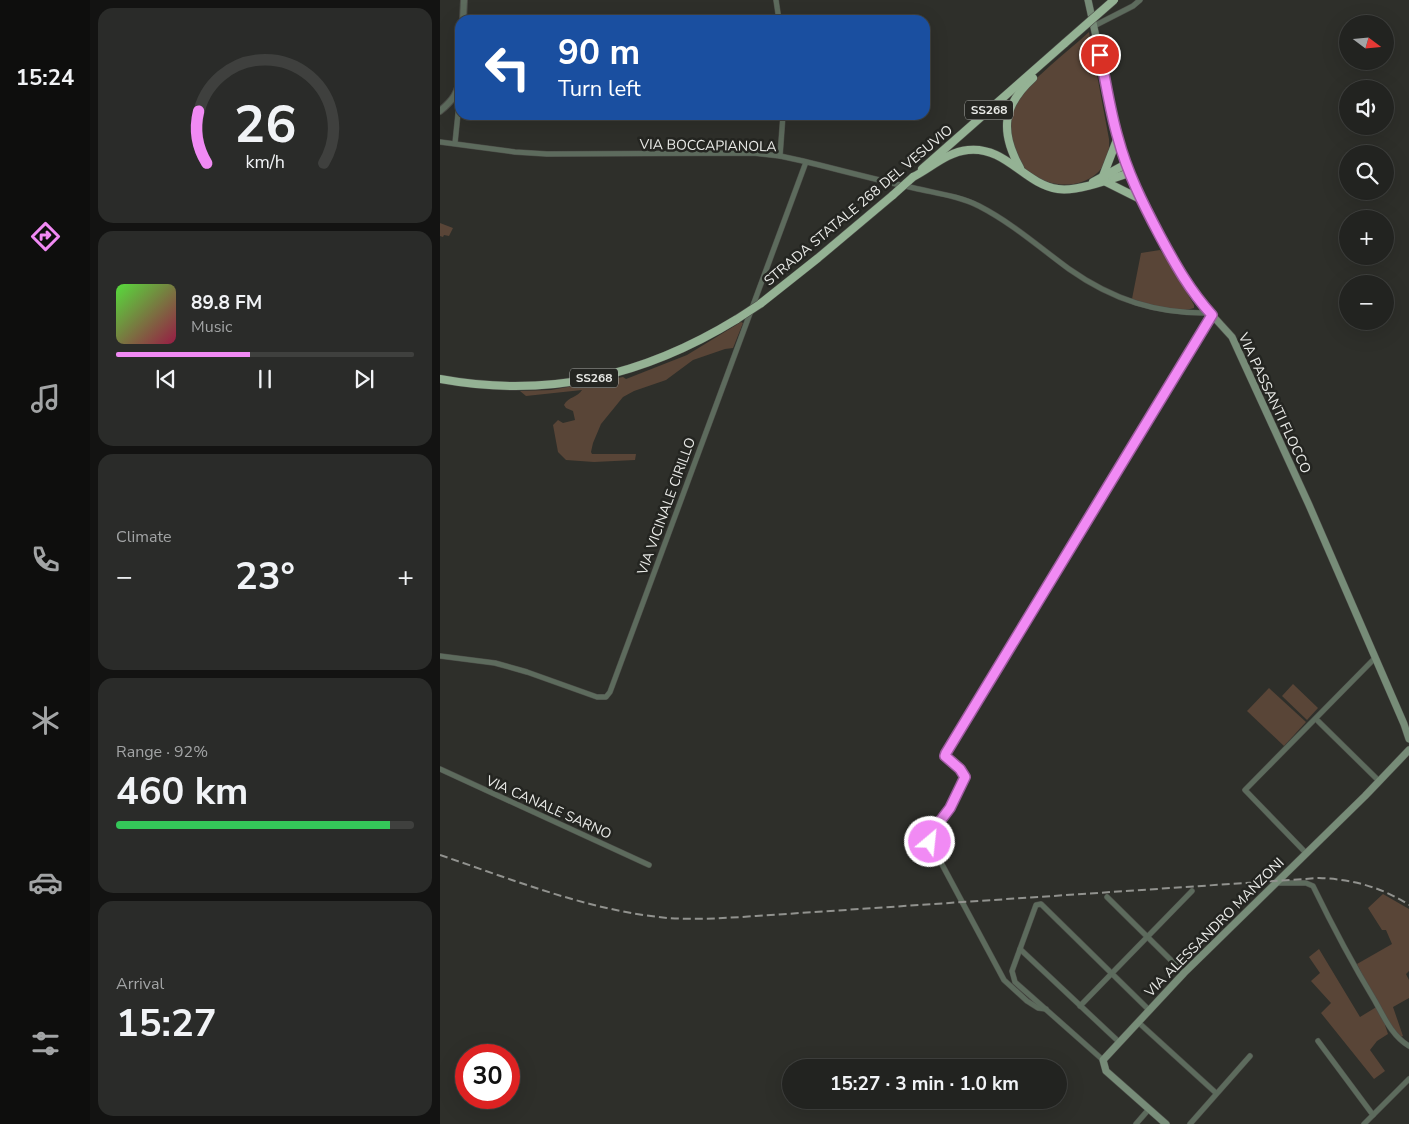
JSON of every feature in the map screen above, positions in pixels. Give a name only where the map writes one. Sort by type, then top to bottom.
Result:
[{"type":"highway","name":"STRADA STATALE 268 DEL VESUVIO","points":[[440,379],[503,386],[550,385],[604,376],[632,369],[683,350],[708,337],[760,304],[825,253],[1114,0]]},
{"type":"highway","points":[[1021,170],[1009,146],[1007,119],[1010,107],[1016,96],[1049,63],[1065,43]]},
{"type":"highway","points":[[1104,178],[1118,137]]},
{"type":"highway","points":[[913,177],[929,170],[952,154],[968,150],[984,151],[999,155],[1035,181],[1059,189],[1075,188],[1089,184],[1104,178],[1126,164]]},
{"type":"highway","points":[[1104,178],[1129,174]]},
{"type":"highway","points":[[1104,178],[1140,199]]},
{"type":"main road","name":"VIA PASSANTI FLOCCO","points":[[1088,0],[1118,137],[1129,174],[1140,199],[1181,276],[1201,303],[1232,337],[1409,738]]},
{"type":"main road","name":"VIA ALESSANDRO MANZONI","points":[[1103,1060],[1184,973],[1409,750]]},
{"type":"main road","points":[[1103,1060],[1106,1071],[1166,1124]]},
{"type":"street","points":[[463,15],[464,0]]},
{"type":"street","points":[[776,0],[778,15]]},
{"type":"street","points":[[1094,26],[1133,6],[1140,0]]},
{"type":"street","points":[[440,112],[455,97]]},
{"type":"street","points":[[455,144],[457,120]]},
{"type":"street","points":[[780,156],[783,120]]},
{"type":"street","name":"VIA BOCCAPIANOLA","points":[[440,142],[514,152],[547,154],[752,153],[780,156],[977,205],[1020,230],[1070,269],[1112,294],[1142,306],[1162,310],[1211,314]]},
{"type":"street","name":"VIA VICINALE CIRILLO","points":[[440,656],[503,666],[527,672],[597,696],[606,697],[610,692],[806,162]]},
{"type":"street","points":[[1046,1010],[1038,1008],[1027,1001],[1004,980],[930,842],[929,836],[950,808],[965,777],[960,769],[945,756],[1211,314]]},
{"type":"street","points":[[1306,853],[1245,790],[1375,658]]},
{"type":"street","points":[[1318,721],[1378,780]]},
{"type":"street","name":"VIA CANALE SARNO","points":[[440,769],[649,865]]},
{"type":"street","points":[[1275,883],[1306,883],[1313,886],[1337,937],[1395,1035],[1409,1046]]},
{"type":"street","points":[[1080,1006],[1146,936],[1192,891]]},
{"type":"street","points":[[1107,897],[1184,973]]},
{"type":"street","points":[[1103,1060],[1015,982],[1012,971],[1036,905],[1041,904],[1150,1010]]},
{"type":"street","points":[[1020,949],[1119,1042]]},
{"type":"street","points":[[1138,1022],[1216,1093]]},
{"type":"street","points":[[1318,1041],[1373,1115]]},
{"type":"street","points":[[1190,1124],[1250,1056]]},
{"type":"street","points":[[1364,1124],[1409,1079]]},
{"type":"street","points":[[1136,1124],[1149,1109]]},
{"type":"shaded area","points":[[1089,32],[1109,139],[1107,158],[1099,171],[1087,180],[1071,184],[1055,184],[1039,179],[1025,169],[1015,155],[1010,132],[1011,115],[1019,98],[1037,78]]},
{"type":"shaded area","points":[[440,223],[453,228],[449,236],[440,236]]},
{"type":"shaded area","points":[[1160,250],[1169,262],[1194,308],[1187,310],[1172,309],[1132,299],[1141,253]]},
{"type":"shaded area","points":[[741,322],[743,323],[733,348],[693,360],[666,380],[634,391],[623,397],[601,424],[593,443],[592,454],[636,454],[635,460],[594,462],[566,460],[558,452],[553,425],[558,420],[563,423],[575,420],[573,411],[564,405],[582,390],[526,396],[520,391],[551,390],[623,377],[626,379],[687,355]]},
{"type":"shaded area","points":[[1293,684],[1318,708],[1307,720],[1282,696]]},
{"type":"shaded area","points":[[1269,688],[1306,722],[1284,746],[1247,711]]},
{"type":"shaded area","points":[[1383,894],[1409,909],[1409,971],[1406,974],[1409,980],[1409,998],[1393,1007],[1403,1036],[1399,1038],[1390,1024],[1385,1025],[1388,1034],[1377,1041],[1370,1050],[1385,1071],[1374,1079],[1321,1013],[1331,1003],[1311,981],[1320,973],[1309,957],[1319,949],[1360,1017],[1378,1006],[1357,964],[1392,944],[1386,930],[1382,930],[1368,908]]},
{"type":"railway","points":[[440,855],[581,902],[610,909],[679,919],[745,917],[1319,878],[1343,880],[1366,885],[1388,893],[1409,905]]},
{"type":"route","points":[[930,842],[929,836],[950,808],[965,777],[960,769],[945,756],[946,753],[1212,315],[1181,276],[1140,199],[1129,174],[1118,137],[1100,55]]}]
